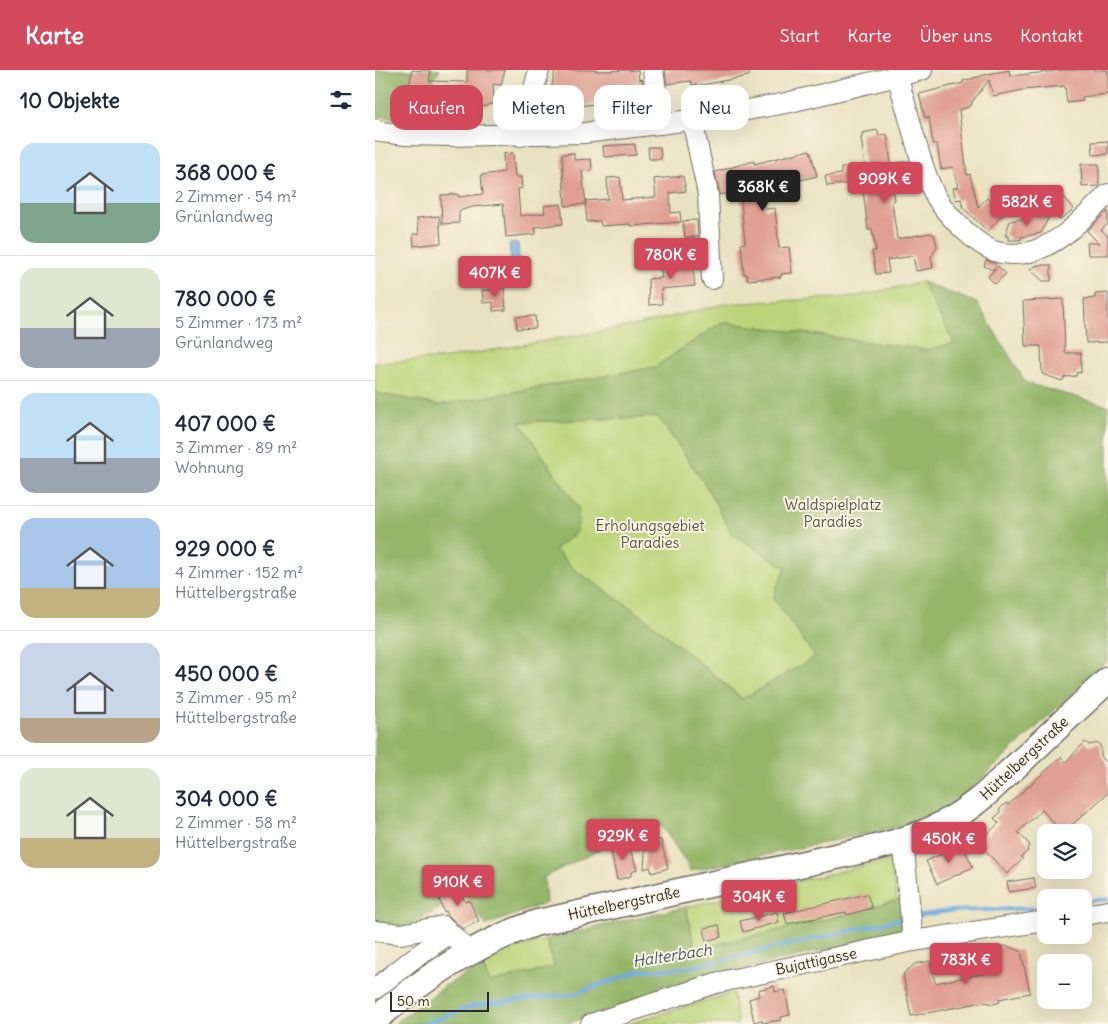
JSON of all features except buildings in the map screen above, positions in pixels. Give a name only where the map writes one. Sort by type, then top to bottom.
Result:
[{"type":"main road","name":"Hüttelbergstraße","points":[[375,1020],[419,985],[470,953],[500,937],[536,923],[903,840],[941,826],[975,803],[1108,680]]},
{"type":"street","points":[[521,136],[539,70]]},
{"type":"street","points":[[653,70],[655,85]]},
{"type":"street","points":[[749,110],[786,103],[897,73],[922,70]]},
{"type":"street","points":[[897,73],[919,152],[933,192],[948,214],[964,230],[983,244],[1001,253],[1025,253],[1046,246],[1069,231],[1108,194]]},
{"type":"street","points":[[375,129],[381,132],[406,135],[521,136],[584,134],[615,130]]},
{"type":"street","points":[[694,130],[708,194],[712,279]]},
{"type":"street","points":[[903,840],[912,933]]},
{"type":"street","points":[[1092,914],[1108,911]]},
{"type":"street","name":"Bujattigasse","points":[[591,1024],[716,983],[912,933],[1037,922]]},
{"type":"street","points":[[375,931],[401,934],[443,926],[470,953]]},
{"type":"street","points":[[375,989],[414,958],[450,933]]},
{"type":"green space","points":[[375,70],[440,70],[433,78],[433,85],[390,85],[390,117],[375,115]]},
{"type":"green space","points":[[922,282],[955,343],[927,350],[722,322],[655,367],[439,405],[375,393],[375,363],[447,358],[637,325],[724,304],[853,297]]},
{"type":"green space","name":"Waldspielplatz Paradies","points":[[922,282],[977,303],[1026,383],[1108,406],[1108,660],[960,799],[945,809],[922,819],[897,827],[690,871],[661,825],[606,846],[544,877],[546,903],[486,925],[458,885],[437,894],[440,908],[403,929],[375,921],[375,393],[439,405],[655,367],[722,322],[927,350],[954,343]],"holes":[[[658,417],[705,484],[732,534],[786,568],[776,588],[774,599],[815,657],[742,699],[647,619],[575,570],[555,549],[577,532],[579,509],[520,422]]]},
{"type":"green space","name":"Erholungsgebiet Paradies","points":[[658,417],[705,484],[732,534],[797,549],[815,657],[743,699],[647,619],[575,570],[554,549],[520,422]]},
{"type":"green space","points":[[890,860],[897,900],[832,918],[695,949],[686,907]]},
{"type":"green space","points":[[901,899],[904,931],[696,980],[565,1024],[394,1024],[445,986],[482,965],[490,983],[554,967],[546,939],[686,907],[695,949],[832,918]]},
{"type":"green space","points":[[634,918],[555,967],[490,983],[482,965],[514,948]]},
{"type":"green space","points":[[733,993],[738,1024],[630,1024],[634,1022]]},
{"type":"water","points":[[518,243],[519,260],[511,261],[509,244]]},
{"type":"waterway","name":"Halterbach","points":[[1092,900],[1108,899]]},
{"type":"waterway","name":"Halterbach","points":[[917,916],[948,911],[1037,908]]},
{"type":"waterway","name":"Halterbach","points":[[424,1024],[476,1005],[575,994],[641,970],[687,968],[905,918]]}]
